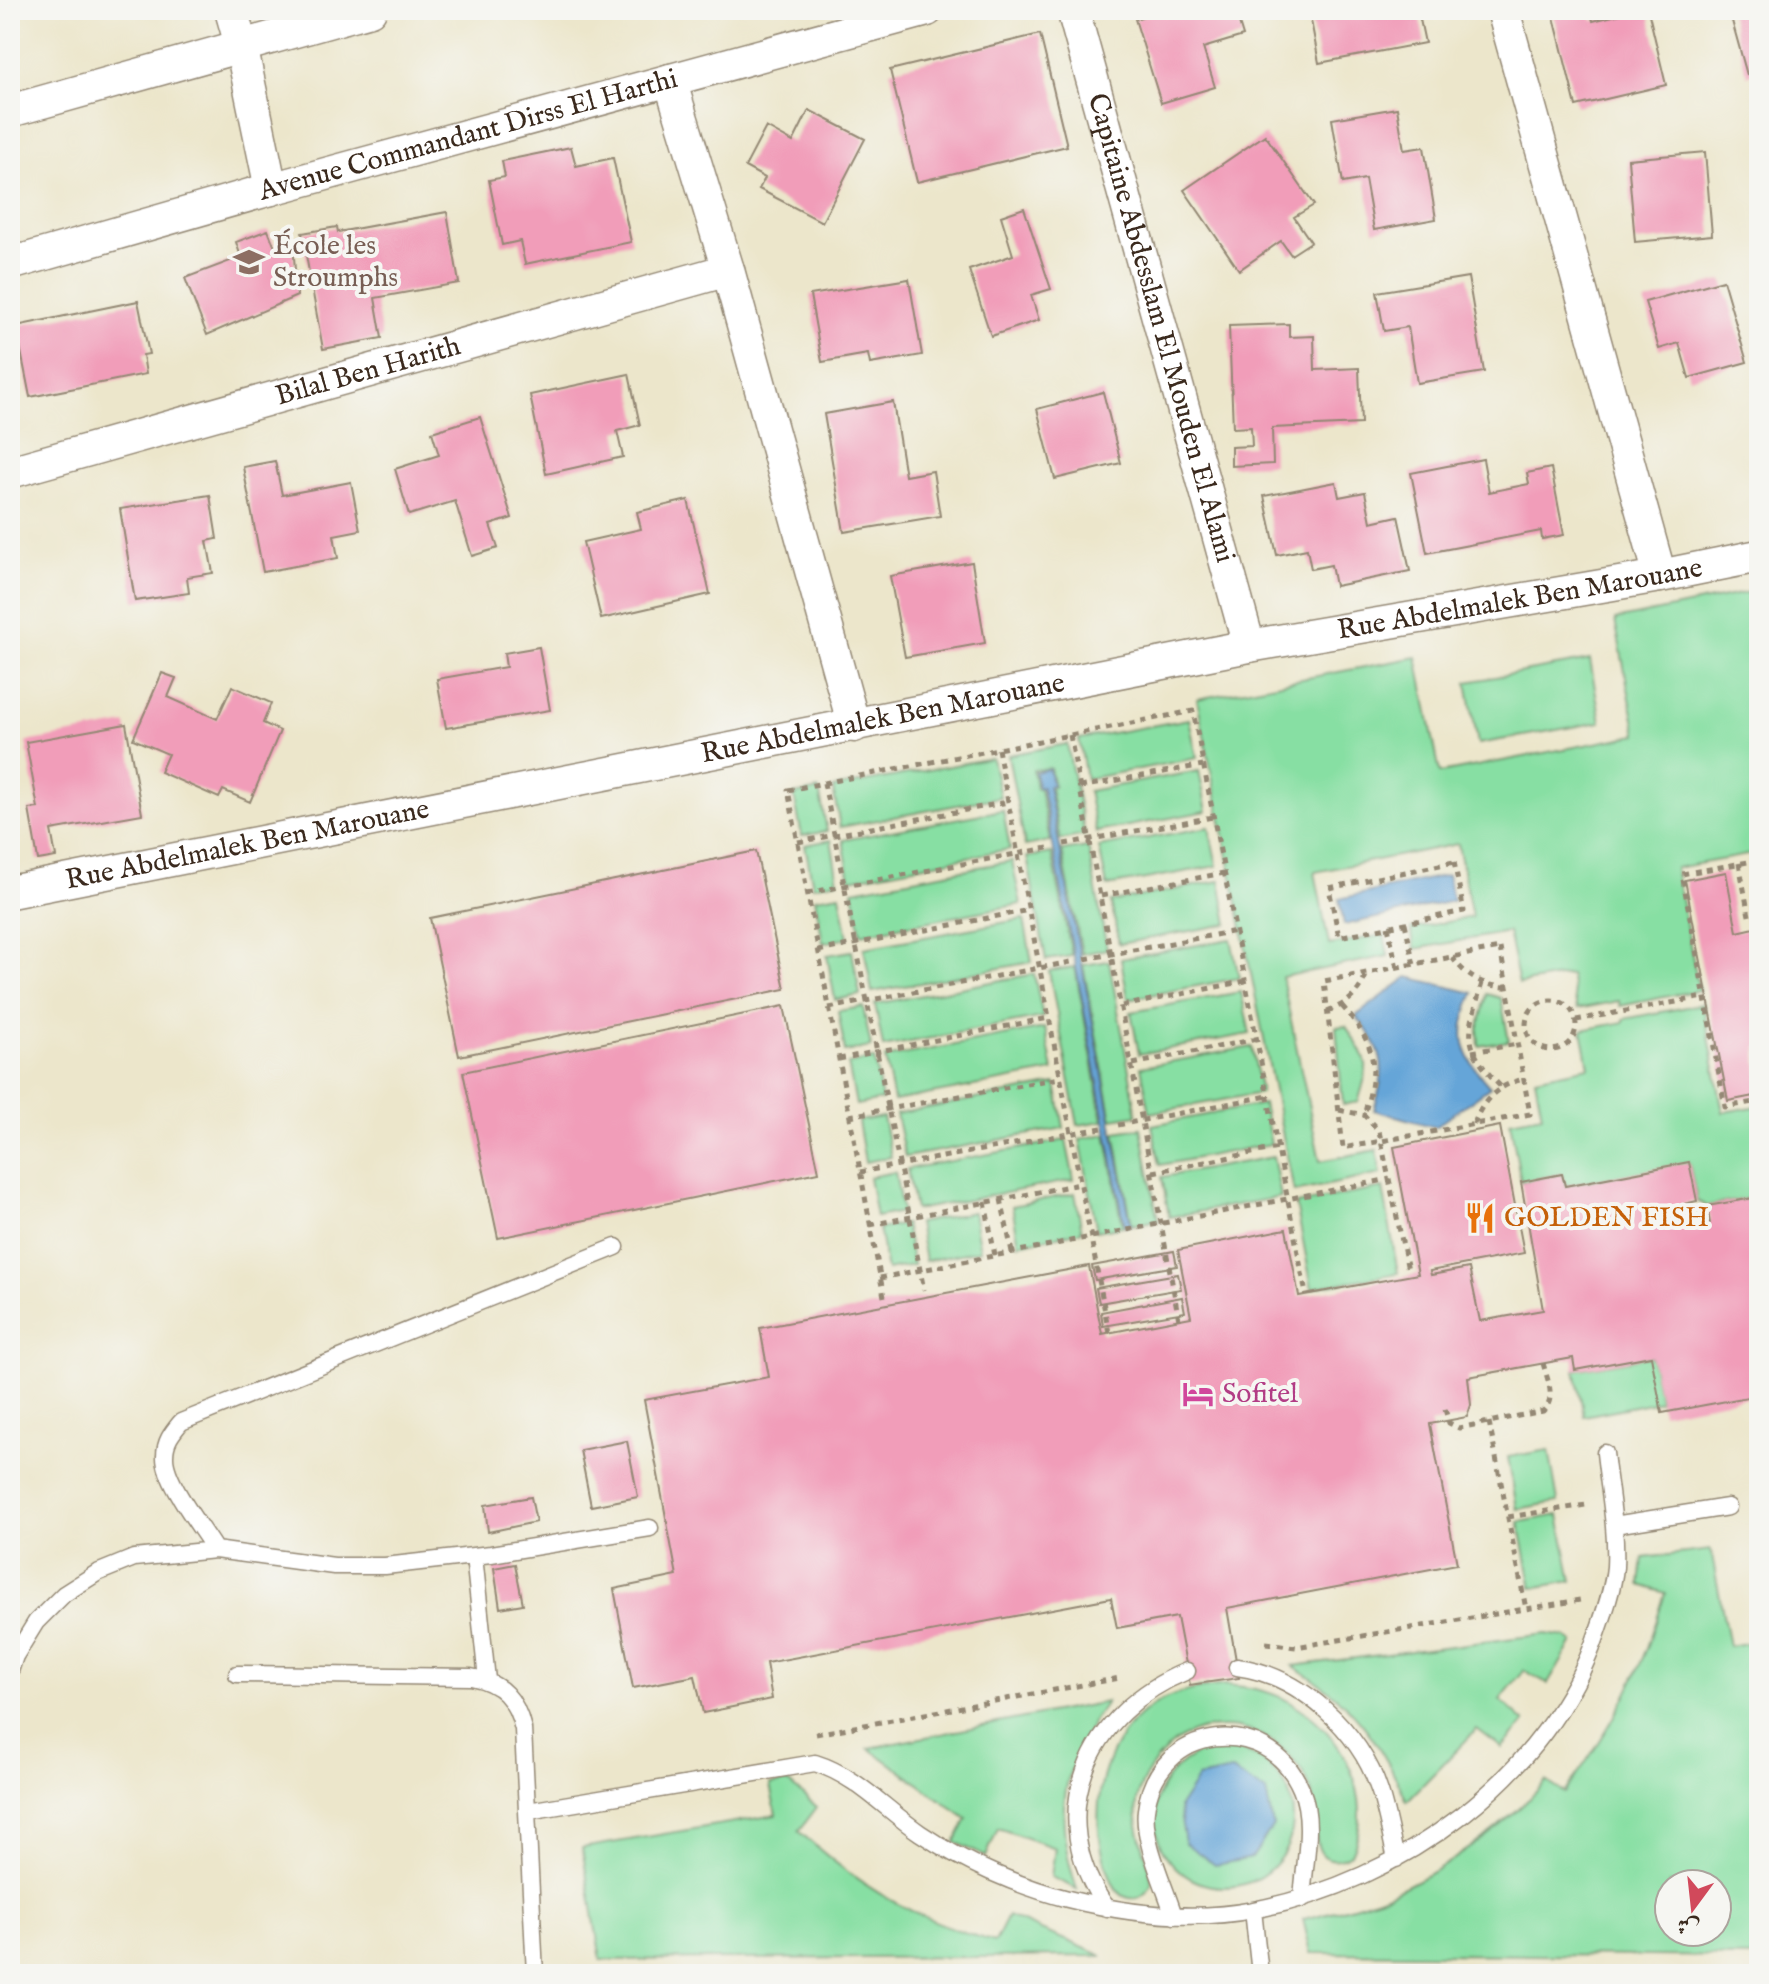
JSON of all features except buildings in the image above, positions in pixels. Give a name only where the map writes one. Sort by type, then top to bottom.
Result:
[{"type":"street","points":[[231,10],[271,189]]},
{"type":"street","points":[[10,111],[370,10]]},
{"type":"street","name":"Avenue Commandant Dirss El Harthi","points":[[10,264],[271,189],[927,10]]},
{"type":"street","name":"Capitaine Abdesslam El Mouden El Alami","points":[[1073,10],[1249,646]]},
{"type":"street","points":[[1503,10],[1660,576]]},
{"type":"street","points":[[670,80],[728,270],[854,726]]},
{"type":"street","name":"Bilal Ben Harith","points":[[10,472],[728,270]]},
{"type":"street","name":"Rue Abdelmalek Ben Marouane","points":[[10,892],[1249,646],[1660,576],[1759,556]]},
{"type":"lane","points":[[215,1550],[170,1477],[164,1457],[168,1438],[181,1422],[616,1247]]},
{"type":"lane","points":[[528,1811],[815,1763],[848,1776],[922,1834],[967,1861],[1064,1898],[1107,1908],[1174,1916],[1253,1910],[1302,1899],[1353,1881],[1396,1859],[1477,1803],[1507,1777],[1534,1747],[1578,1681],[1594,1645],[1615,1568],[1614,1525],[1605,1453]]},
{"type":"lane","points":[[1614,1525],[1728,1507]]},
{"type":"lane","points":[[10,1671],[15,1656],[36,1622],[64,1594],[97,1573],[134,1558],[215,1550],[334,1566],[385,1566],[474,1556],[650,1528]]},
{"type":"lane","points":[[474,1556],[487,1680]]},
{"type":"lane","points":[[1237,1667],[1268,1674],[1299,1692],[1334,1719],[1349,1736],[1367,1762],[1380,1791],[1396,1859]]},
{"type":"lane","points":[[1107,1908],[1087,1875],[1076,1836],[1078,1794],[1085,1769],[1110,1725],[1128,1706],[1150,1689],[1187,1671]]},
{"type":"lane","points":[[237,1674],[471,1677],[487,1680],[504,1691],[518,1709],[523,1729],[535,1974]]},
{"type":"lane","points":[[1174,1916],[1146,1832],[1145,1812],[1149,1792],[1158,1774],[1171,1759],[1200,1741],[1217,1738],[1234,1737],[1267,1748],[1292,1772],[1302,1790],[1307,1810],[1302,1899]]},
{"type":"lane","points":[[1253,1910],[1260,1974]]},
{"type":"path","points":[[884,1297],[788,790],[1193,711],[1305,1289]]},
{"type":"path","points":[[1070,735],[1179,1320]]},
{"type":"path","points":[[998,749],[1109,1333]]},
{"type":"path","points":[[1080,787],[1203,765]]},
{"type":"path","points":[[824,783],[924,1290]]},
{"type":"path","points":[[798,842],[1008,802]]},
{"type":"path","points":[[1064,844],[1213,817]]},
{"type":"path","points":[[807,893],[1048,848]]},
{"type":"path","points":[[1759,860],[1682,874],[1725,1107],[1759,1101]]},
{"type":"path","points":[[1454,862],[1464,911],[1388,926],[1339,937],[1329,888],[1454,862]]},
{"type":"path","points":[[1739,863],[1750,921]]},
{"type":"path","points":[[1101,896],[1224,873]]},
{"type":"path","points":[[818,951],[1029,910]]},
{"type":"path","points":[[1405,923],[1414,965]]},
{"type":"path","points":[[1388,926],[1397,968]]},
{"type":"path","points":[[1085,959],[1236,931]]},
{"type":"path","points":[[1500,948],[1530,1114],[1343,1148],[1324,981],[1452,957],[1500,948]]},
{"type":"path","points":[[1452,957],[1466,974],[1482,983],[1507,987]]},
{"type":"path","points":[[829,1008],[1071,962]]},
{"type":"path","points":[[1327,1011],[1353,998],[1367,973]]},
{"type":"path","points":[[1122,1006],[1246,981]]},
{"type":"path","points":[[1482,983],[1470,1028],[1472,1052],[1501,1087]]},
{"type":"path","points":[[1576,1020],[1704,997]]},
{"type":"path","points":[[1555,1000],[1565,1004],[1576,1020],[1573,1039],[1557,1050],[1538,1047],[1526,1032],[1529,1012],[1545,1001],[1555,1000]]},
{"type":"path","points":[[1342,1006],[1372,1051],[1374,1079],[1364,1115]]},
{"type":"path","points":[[839,1059],[1049,1018]]},
{"type":"path","points":[[1516,1034],[1526,1032]]},
{"type":"path","points":[[1133,1064],[1257,1039]]},
{"type":"path","points":[[1472,1052],[1518,1044]]},
{"type":"path","points":[[849,1116],[1060,1078]]},
{"type":"path","points":[[1474,1125],[1479,1109],[1488,1097],[1501,1087],[1524,1079]]},
{"type":"path","points":[[1118,1125],[1268,1096]]},
{"type":"path","points":[[1339,1110],[1364,1115],[1379,1131],[1408,1270]]},
{"type":"path","points":[[860,1172],[1102,1128]]},
{"type":"path","points":[[1153,1172],[1278,1148]]},
{"type":"path","points":[[880,1278],[1390,1179]]},
{"type":"path","points":[[870,1225],[1080,1184]]},
{"type":"path","points":[[1001,1199],[1012,1252]]},
{"type":"path","points":[[985,1202],[995,1256]]},
{"type":"path","points":[[1445,1409],[1453,1427],[1459,1428],[1547,1408],[1551,1398],[1543,1363]]},
{"type":"path","points":[[1489,1422],[1526,1609]]},
{"type":"path","points":[[1508,1517],[1611,1500]]},
{"type":"path","points":[[1254,1642],[1296,1647],[1608,1596]]},
{"type":"path","points":[[810,1735],[1118,1679],[1128,1673]]},
{"type":"green space","points":[[1759,590],[1759,853],[1675,868],[1699,990],[1620,1006],[1619,1001],[1577,1009],[1570,975],[1519,984],[1508,932],[1415,949],[1411,929],[1472,917],[1458,844],[1315,872],[1329,945],[1384,935],[1388,956],[1282,977],[1320,1161],[1377,1150],[1381,1174],[1294,1192],[1197,699],[1417,657],[1440,773],[1637,735],[1615,620]]},
{"type":"green space","points":[[1590,660],[1601,722],[1478,744],[1467,682]]},
{"type":"green space","points":[[1189,719],[1197,758],[1086,779],[1079,739]]},
{"type":"green space","points":[[1067,744],[1085,835],[1060,840],[1050,788],[1054,786],[1050,768],[1033,770],[1050,841],[1025,846],[1008,755]]},
{"type":"green space","points":[[992,758],[1000,797],[840,827],[833,788]]},
{"type":"green space","points":[[1199,771],[1207,811],[1096,832],[1088,791]]},
{"type":"green space","points":[[819,790],[827,831],[802,836],[794,795]]},
{"type":"green space","points":[[1003,810],[1010,849],[850,879],[843,840]]},
{"type":"green space","points":[[1209,827],[1217,866],[1107,886],[1099,847]]},
{"type":"green space","points":[[831,840],[838,881],[813,886],[805,845]]},
{"type":"green space","points":[[1088,847],[1107,949],[1082,954],[1062,851]]},
{"type":"green space","points":[[1052,853],[1072,956],[1046,960],[1027,857]]},
{"type":"green space","points":[[1012,861],[1021,904],[861,934],[853,890]]},
{"type":"green space","points":[[1220,881],[1228,924],[1119,944],[1111,902]]},
{"type":"green space","points":[[840,894],[848,938],[823,943],[815,898]]},
{"type":"green space","points":[[1024,919],[1032,962],[872,992],[864,948]]},
{"type":"green space","points":[[1231,939],[1239,978],[1128,999],[1121,959]]},
{"type":"green space","points":[[852,951],[860,995],[835,1000],[827,955]]},
{"type":"green space","points":[[1109,961],[1137,1115],[1112,1119],[1083,965]]},
{"type":"green space","points":[[1075,967],[1103,1121],[1078,1125],[1049,971]]},
{"type":"green space","points":[[1034,974],[1043,1017],[883,1047],[875,1004]]},
{"type":"green space","points":[[1241,992],[1250,1034],[1139,1054],[1131,1012]]},
{"type":"green space","points":[[1487,994],[1501,998],[1509,1041],[1479,1046],[1478,1030]]},
{"type":"green space","points":[[1703,1004],[1723,1112],[1759,1106],[1759,1197],[1707,1206],[1697,1201],[1689,1163],[1565,1186],[1562,1174],[1521,1182],[1510,1121],[1542,1115],[1535,1078],[1589,1067],[1582,1030]]},
{"type":"green space","points":[[863,1007],[871,1047],[845,1052],[838,1011]]},
{"type":"green space","points":[[1346,1026],[1363,1055],[1366,1069],[1358,1102],[1343,1105],[1336,1027]]},
{"type":"green space","points":[[1045,1028],[1053,1071],[894,1101],[885,1058]]},
{"type":"green space","points":[[1252,1047],[1261,1093],[1150,1113],[1141,1067]]},
{"type":"green space","points":[[874,1059],[882,1100],[856,1105],[848,1064]]},
{"type":"green space","points":[[1056,1084],[1064,1128],[905,1157],[896,1114]]},
{"type":"green space","points":[[1263,1104],[1271,1144],[1160,1165],[1152,1125]]},
{"type":"green space","points":[[883,1117],[891,1157],[865,1162],[858,1121]]},
{"type":"green space","points":[[1141,1128],[1158,1220],[1132,1225],[1115,1132]]},
{"type":"green space","points":[[1106,1134],[1123,1226],[1097,1231],[1080,1139]]},
{"type":"green space","points":[[1066,1140],[1074,1180],[915,1210],[907,1169]]},
{"type":"green space","points":[[1273,1157],[1281,1197],[1169,1217],[1162,1177]]},
{"type":"green space","points":[[895,1172],[902,1212],[876,1217],[869,1177]]},
{"type":"green space","points":[[1383,1188],[1398,1273],[1312,1288],[1296,1204]]},
{"type":"green space","points":[[1075,1193],[1082,1231],[1019,1244],[1012,1206]]},
{"type":"green space","points":[[973,1212],[980,1250],[925,1261],[918,1223]]},
{"type":"green space","points":[[905,1224],[913,1265],[887,1270],[879,1229]]},
{"type":"green space","points":[[1651,1356],[1660,1401],[1584,1416],[1575,1370]]},
{"type":"green space","points":[[1549,1450],[1558,1502],[1517,1509],[1508,1457]]},
{"type":"green space","points":[[1559,1515],[1572,1581],[1532,1588],[1519,1522]]},
{"type":"green space","points":[[1711,1550],[1729,1646],[1759,1641],[1759,1957],[1311,1953],[1303,1919],[1376,1899],[1429,1874],[1472,1847],[1512,1815],[1546,1781],[1564,1793],[1612,1722],[1647,1648],[1665,1593],[1640,1585],[1643,1558]]},
{"type":"green space","points":[[1546,1634],[1565,1637],[1573,1642],[1548,1684],[1524,1670],[1500,1700],[1525,1722],[1502,1748],[1477,1729],[1407,1801],[1386,1759],[1362,1723],[1332,1693],[1293,1666]]},
{"type":"green space","points":[[1225,1685],[1258,1690],[1290,1702],[1308,1714],[1339,1748],[1357,1789],[1360,1811],[1358,1833],[1351,1854],[1333,1860],[1323,1855],[1316,1837],[1314,1802],[1309,1786],[1302,1772],[1281,1748],[1253,1732],[1238,1728],[1211,1728],[1191,1733],[1173,1744],[1151,1768],[1142,1784],[1136,1813],[1152,1884],[1137,1898],[1126,1897],[1112,1881],[1100,1835],[1098,1812],[1107,1765],[1131,1725],[1149,1708],[1166,1698]]},
{"type":"green space","points":[[1106,1702],[1079,1748],[1066,1792],[1065,1838],[1077,1889],[1051,1877],[1055,1848],[998,1828],[986,1857],[955,1842],[967,1819],[869,1748]]},
{"type":"green space","points":[[1224,1749],[1250,1754],[1273,1769],[1288,1792],[1293,1818],[1288,1844],[1273,1867],[1250,1882],[1224,1887],[1198,1882],[1175,1867],[1160,1844],[1155,1818],[1160,1792],[1175,1769],[1198,1754]]},
{"type":"green space","points":[[788,1782],[817,1807],[799,1831],[844,1869],[913,1912],[995,1942],[1008,1916],[1103,1956],[601,1960],[582,1848],[776,1815],[770,1785]]},
{"type":"water","points":[[1049,769],[1052,785],[1048,786],[1131,1225],[1125,1226],[1042,787],[1038,788],[1035,772]]},
{"type":"water","points":[[1447,875],[1453,901],[1344,925],[1339,899]]},
{"type":"water","points":[[1408,977],[1474,993],[1464,1020],[1464,1043],[1467,1054],[1490,1087],[1435,1127],[1374,1110],[1381,1082],[1381,1060],[1373,1040],[1356,1016]]},
{"type":"water","points":[[1232,1771],[1266,1792],[1273,1826],[1252,1858],[1215,1865],[1185,1843],[1179,1807],[1198,1778]]},
{"type":"place","name":"École les Stroumphs","points":[[249,262]]},
{"type":"place","name":"GOLDEN FISH","points":[[1480,1218]]},
{"type":"place","name":"Sofitel","points":[[1198,1394]]}]
